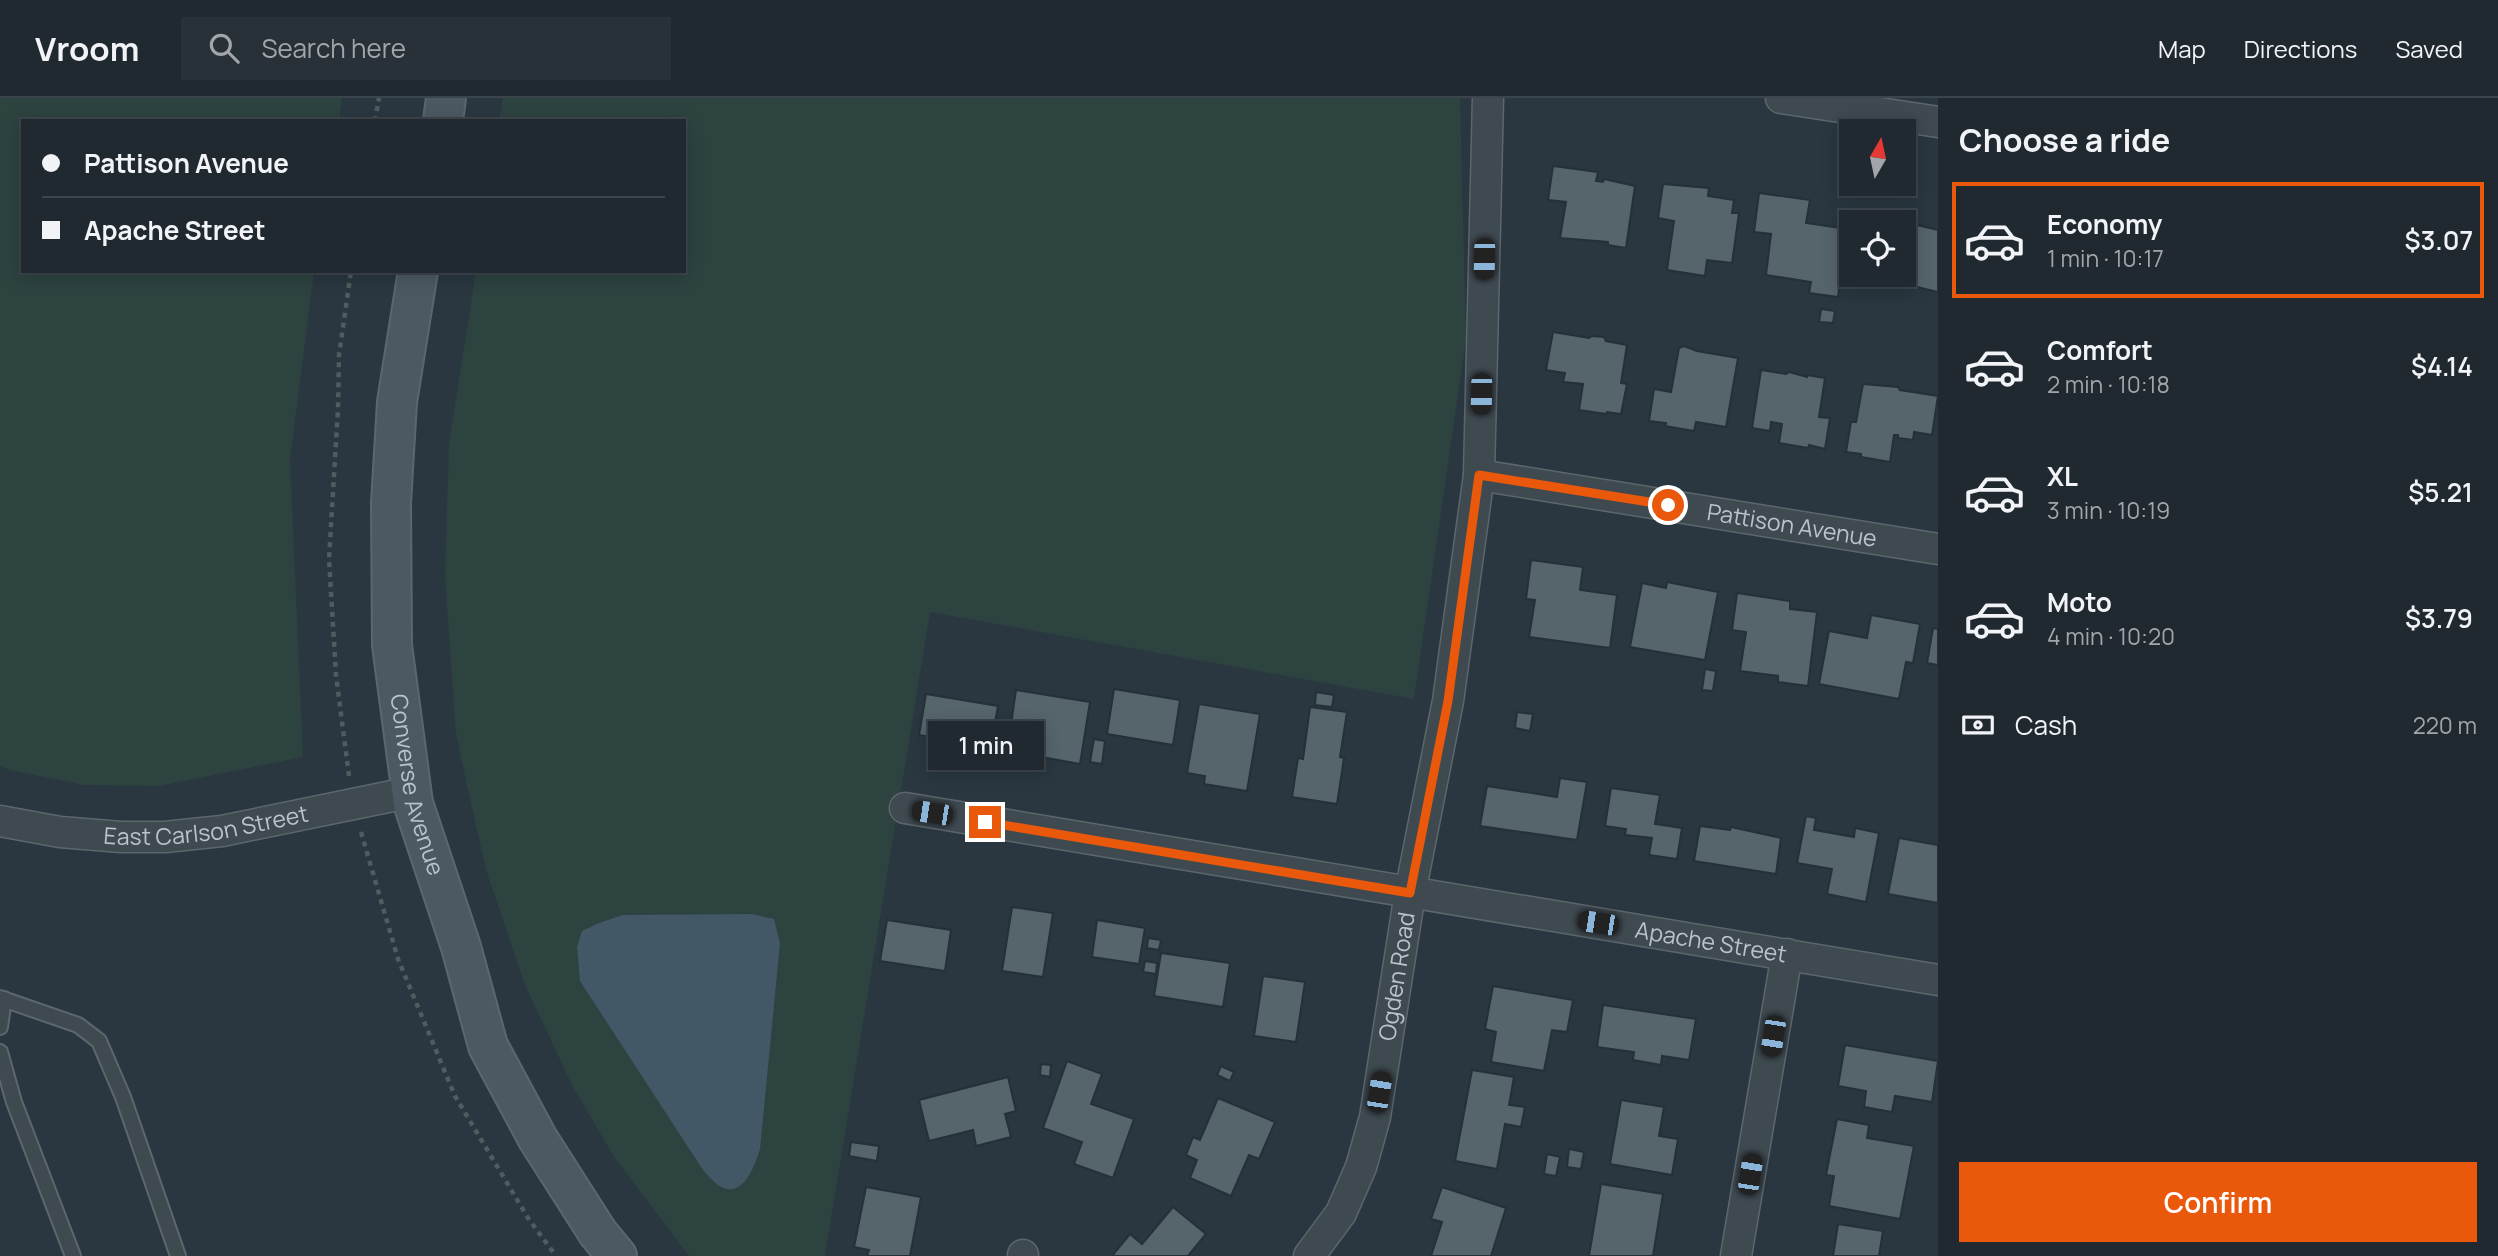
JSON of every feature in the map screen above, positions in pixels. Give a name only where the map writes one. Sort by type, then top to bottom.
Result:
[{"type":"main road","points":[[443,119],[446,98]]},
{"type":"main road","name":"Converse Avenue","points":[[418,273],[397,402],[391,503],[392,645],[413,803],[461,947],[488,1046],[538,1139],[598,1233],[617,1256]]},
{"type":"street","name":"Ogden Road","points":[[1309,1256],[1341,1213],[1361,1167],[1375,1117],[1410,893],[1448,701],[1479,475],[1488,98]]},
{"type":"street","points":[[1781,98],[1850,103],[1938,122]]},
{"type":"street","name":"Pattison Avenue","points":[[1479,475],[1938,549]]},
{"type":"street","name":"East Carlson Street","points":[[0,821],[60,832],[165,837],[222,831],[412,792]]},
{"type":"street","name":"Apache Street","points":[[905,808],[1938,980]]},
{"type":"street","points":[[1737,1256],[1787,954]]},
{"type":"lane","points":[[0,1027],[2,999],[78,1025],[99,1041],[123,1097],[178,1256]]},
{"type":"lane","points":[[0,1052],[14,1102],[73,1256]]},
{"type":"path","points":[[375,119],[379,98]]},
{"type":"green space","points":[[0,98],[342,98],[339,119],[21,119],[21,273],[314,273],[290,460],[303,757],[160,786],[84,785],[9,770],[0,765]]},
{"type":"green space","points":[[503,98],[1460,98],[1466,339],[1414,699],[930,612],[825,1256],[689,1256],[614,1157],[572,1085],[525,985],[486,870],[456,734],[445,576],[449,444],[476,273],[686,273],[686,119],[499,119]]},
{"type":"water","points":[[751,914],[774,919],[780,943],[760,1149],[744,1182],[737,1188],[729,1189],[721,1187],[701,1167],[580,981],[577,947],[582,931],[623,915]]},
{"type":"building","points":[[1553,166],[1598,172],[1596,181],[1603,182],[1604,179],[1635,186],[1626,248],[1608,245],[1608,242],[1560,238],[1566,202],[1548,200]]},
{"type":"building","points":[[1663,184],[1709,188],[1708,196],[1734,200],[1732,213],[1739,213],[1732,263],[1707,260],[1705,276],[1667,270],[1674,221],[1658,218]]},
{"type":"building","points":[[1759,193],[1810,200],[1806,223],[1839,228],[1838,297],[1809,293],[1811,282],[1766,275],[1771,234],[1754,232]]},
{"type":"building","points":[[1917,225],[1938,230],[1938,292],[1916,287]]},
{"type":"building","points":[[1821,309],[1835,311],[1833,323],[1819,322]]},
{"type":"building","points":[[1553,332],[1589,338],[1604,337],[1606,341],[1627,345],[1621,383],[1627,384],[1621,414],[1579,410],[1583,384],[1563,382],[1565,373],[1546,370]]},
{"type":"building","points":[[1684,346],[1738,358],[1726,427],[1696,422],[1694,431],[1649,421],[1654,389],[1671,392],[1679,348]]},
{"type":"building","points":[[1761,370],[1825,378],[1819,417],[1830,418],[1825,449],[1779,443],[1782,424],[1771,422],[1770,431],[1752,428]]},
{"type":"building","points":[[1863,384],[1898,387],[1900,390],[1938,396],[1932,435],[1914,432],[1913,440],[1894,435],[1890,462],[1846,452],[1851,422],[1856,422]]},
{"type":"building","points":[[1531,560],[1583,567],[1580,590],[1617,595],[1610,648],[1529,637],[1535,600],[1526,599]]},
{"type":"building","points":[[1667,582],[1718,592],[1705,660],[1630,647],[1642,583],[1666,588]]},
{"type":"building","points":[[1737,593],[1790,601],[1790,609],[1817,612],[1808,686],[1778,682],[1778,676],[1740,671],[1746,632],[1732,630]]},
{"type":"building","points":[[1871,615],[1920,624],[1913,663],[1906,662],[1899,699],[1819,684],[1829,631],[1867,638]]},
{"type":"building","points":[[1933,628],[1938,629],[1938,665],[1927,663]]},
{"type":"building","points":[[1705,669],[1716,671],[1713,691],[1702,690]]},
{"type":"building","points":[[1114,689],[1180,700],[1173,745],[1107,734]]},
{"type":"building","points":[[1016,690],[1090,702],[1080,764],[1041,757],[1044,736],[1010,731]]},
{"type":"building","points":[[1316,692],[1334,695],[1332,707],[1315,705]]},
{"type":"building","points":[[926,694],[998,706],[991,747],[919,735]]},
{"type":"building","points":[[1199,704],[1260,714],[1247,791],[1204,784],[1205,776],[1187,773]]},
{"type":"building","points":[[1310,707],[1347,712],[1337,804],[1292,797],[1298,758],[1303,759]]},
{"type":"building","points":[[1517,712],[1533,714],[1530,731],[1515,728]]},
{"type":"building","points":[[1094,739],[1105,741],[1102,764],[1090,762]]},
{"type":"building","points":[[1560,778],[1587,782],[1577,840],[1480,826],[1487,786],[1557,797]]},
{"type":"building","points":[[1611,788],[1660,795],[1655,824],[1682,828],[1677,859],[1649,855],[1652,838],[1625,835],[1626,829],[1605,826]]},
{"type":"building","points":[[1806,816],[1816,818],[1814,830],[1854,837],[1855,828],[1879,833],[1866,902],[1827,894],[1832,869],[1797,863]]},
{"type":"building","points":[[1700,826],[1730,830],[1731,827],[1781,838],[1776,874],[1694,861]]},
{"type":"building","points":[[1899,838],[1938,845],[1938,903],[1888,894]]},
{"type":"building","points":[[1012,907],[1053,913],[1043,977],[1002,971]]},
{"type":"building","points":[[887,920],[951,930],[945,971],[880,961]]},
{"type":"building","points":[[1097,920],[1145,928],[1139,964],[1092,957]]},
{"type":"building","points":[[1148,938],[1161,940],[1159,950],[1147,948]]},
{"type":"building","points":[[1161,953],[1230,963],[1223,1007],[1154,996]]},
{"type":"building","points":[[1145,961],[1157,963],[1156,974],[1143,972]]},
{"type":"building","points":[[1263,976],[1305,982],[1296,1042],[1254,1036]]},
{"type":"building","points":[[1493,986],[1573,1000],[1567,1032],[1552,1030],[1544,1071],[1491,1062],[1496,1032],[1485,1029]]},
{"type":"building","points":[[1603,1005],[1696,1019],[1689,1060],[1662,1056],[1661,1065],[1633,1060],[1634,1052],[1597,1047]]},
{"type":"building","points":[[1845,1045],[1938,1061],[1932,1102],[1895,1096],[1892,1112],[1864,1107],[1866,1091],[1838,1086]]},
{"type":"building","points":[[1067,1061],[1102,1074],[1091,1104],[1134,1119],[1113,1178],[1074,1164],[1082,1142],[1043,1128]]},
{"type":"building","points":[[1041,1064],[1051,1065],[1050,1077],[1040,1075]]},
{"type":"building","points":[[1221,1066],[1234,1072],[1230,1081],[1217,1075]]},
{"type":"building","points":[[1472,1070],[1514,1077],[1509,1105],[1525,1107],[1521,1127],[1505,1124],[1497,1169],[1455,1161]]},
{"type":"building","points":[[1008,1077],[1016,1111],[1005,1114],[1011,1137],[976,1146],[973,1130],[929,1141],[919,1100]]},
{"type":"building","points":[[1218,1098],[1275,1122],[1259,1159],[1249,1155],[1231,1196],[1190,1178],[1197,1160],[1186,1155],[1193,1137],[1200,1140]]},
{"type":"building","points":[[1621,1100],[1664,1107],[1659,1136],[1678,1139],[1672,1175],[1610,1164]]},
{"type":"building","points":[[1837,1119],[1869,1125],[1867,1138],[1914,1146],[1900,1219],[1829,1206],[1834,1176],[1826,1175]]},
{"type":"building","points":[[851,1142],[879,1146],[877,1161],[849,1156]]},
{"type":"building","points":[[1569,1149],[1584,1152],[1581,1169],[1567,1167]]},
{"type":"building","points":[[1547,1154],[1560,1157],[1556,1176],[1544,1174]]},
{"type":"building","points":[[1601,1184],[1663,1194],[1653,1256],[1589,1256]]},
{"type":"building","points":[[866,1187],[921,1197],[910,1256],[867,1256],[869,1250],[854,1247]]},
{"type":"building","points":[[1442,1187],[1506,1208],[1491,1256],[1431,1256],[1442,1222],[1431,1219]]},
{"type":"building","points":[[1173,1207],[1206,1234],[1188,1256],[1112,1256],[1130,1234],[1142,1244]]},
{"type":"building","points":[[1838,1224],[1883,1231],[1879,1256],[1833,1256]]},
{"type":"route","points":[[985,822],[1410,893],[1448,701],[1479,475],[1668,505]]}]
